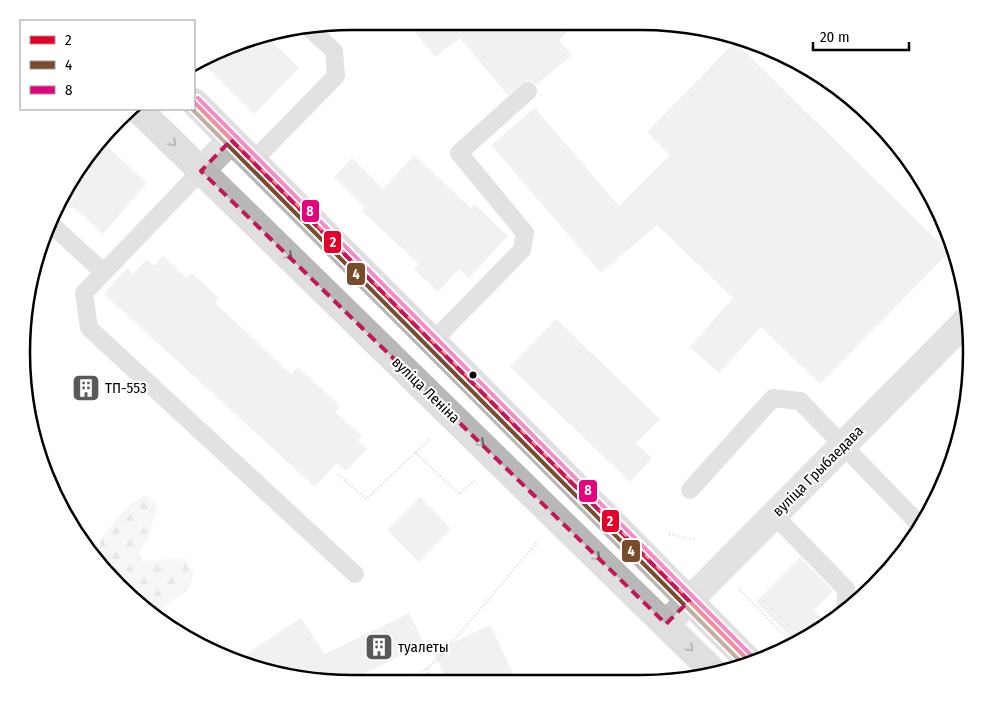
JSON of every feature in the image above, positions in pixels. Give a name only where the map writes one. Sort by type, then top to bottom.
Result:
[{"type":"main road","points":[[195,103],[745,657]]},
{"type":"main road","name":"вуліца Леніна","points":[[139,110],[709,667]]},
{"type":"street","points":[[201,170],[231,140]]},
{"type":"street","name":"вуліца Грыбаедава","points":[[666,624],[961,326]]},
{"type":"lane","points":[[254,161],[336,76],[334,51],[314,33]]},
{"type":"lane","points":[[432,342],[522,250],[525,233],[459,153],[528,91]]},
{"type":"lane","points":[[201,170],[84,293],[89,328],[355,574]]},
{"type":"lane","points":[[55,228],[103,272]]},
{"type":"lane","points":[[690,490],[773,398],[800,401],[916,521]]},
{"type":"lane","points":[[774,515],[846,589],[846,601]]},
{"type":"path","points":[[339,475],[366,499],[437,432]]},
{"type":"path","points":[[415,452],[459,494],[477,478]]},
{"type":"path","points":[[664,529],[670,535],[695,540]]},
{"type":"path","points":[[415,675],[438,659],[540,538]]},
{"type":"path","points":[[739,590],[788,639]]},
{"type":"path","points":[[426,669],[429,675]]},
{"type":"highlighted area","points":[[231,140],[689,601],[666,624],[201,171]]},
{"type":"green space","points":[[145,495],[157,505],[149,537],[139,552],[142,561],[185,558],[194,573],[189,589],[161,608],[161,612],[124,581],[100,553],[100,540],[131,503]]},
{"type":"building","points":[[413,30],[568,30],[559,40],[572,55],[536,85],[532,81],[525,81],[508,95],[460,38],[435,57]]},
{"type":"building","points":[[271,41],[299,68],[254,114],[205,66],[249,47]]},
{"type":"building","points":[[733,44],[738,45],[946,249],[947,254],[820,384],[761,327],[719,373],[690,347],[733,298],[657,225],[601,273],[491,145],[535,108],[619,206],[670,155],[647,132]]},
{"type":"building","points":[[106,145],[147,183],[103,234],[67,202],[84,173]]},
{"type":"building","points":[[414,155],[471,208],[474,204],[508,236],[469,278],[459,269],[438,292],[414,269],[419,264],[362,211],[365,208],[334,177],[352,158],[383,189]]},
{"type":"building","points":[[163,256],[187,278],[191,273],[205,285],[219,298],[215,303],[291,374],[298,367],[340,406],[335,412],[362,436],[358,441],[367,449],[346,471],[337,463],[315,487],[104,294],[127,268],[133,274],[147,259],[154,266]]},
{"type":"building","points":[[556,319],[660,419],[636,443],[652,458],[630,482],[510,367]]},
{"type":"building","points":[[420,497],[451,529],[419,562],[387,530]]},
{"type":"building","points":[[800,557],[833,591],[814,610],[823,619],[792,638],[756,602]]},
{"type":"building","points":[[409,613],[424,644],[361,675],[331,674],[290,669],[244,656],[301,618],[325,654]]},
{"type":"building","points":[[490,625],[514,675],[444,675],[433,652]]},
{"type":"transit line","name":"8","points":[[198,98],[751,655]]},
{"type":"transit line","name":"2","points":[[195,103],[745,657]]},
{"type":"transit line","name":"4","points":[[193,110],[739,660]]},
{"type":"place","name":"ТП-553","points":[[86,388]]},
{"type":"place","name":"туалеты","points":[[379,647]]}]
